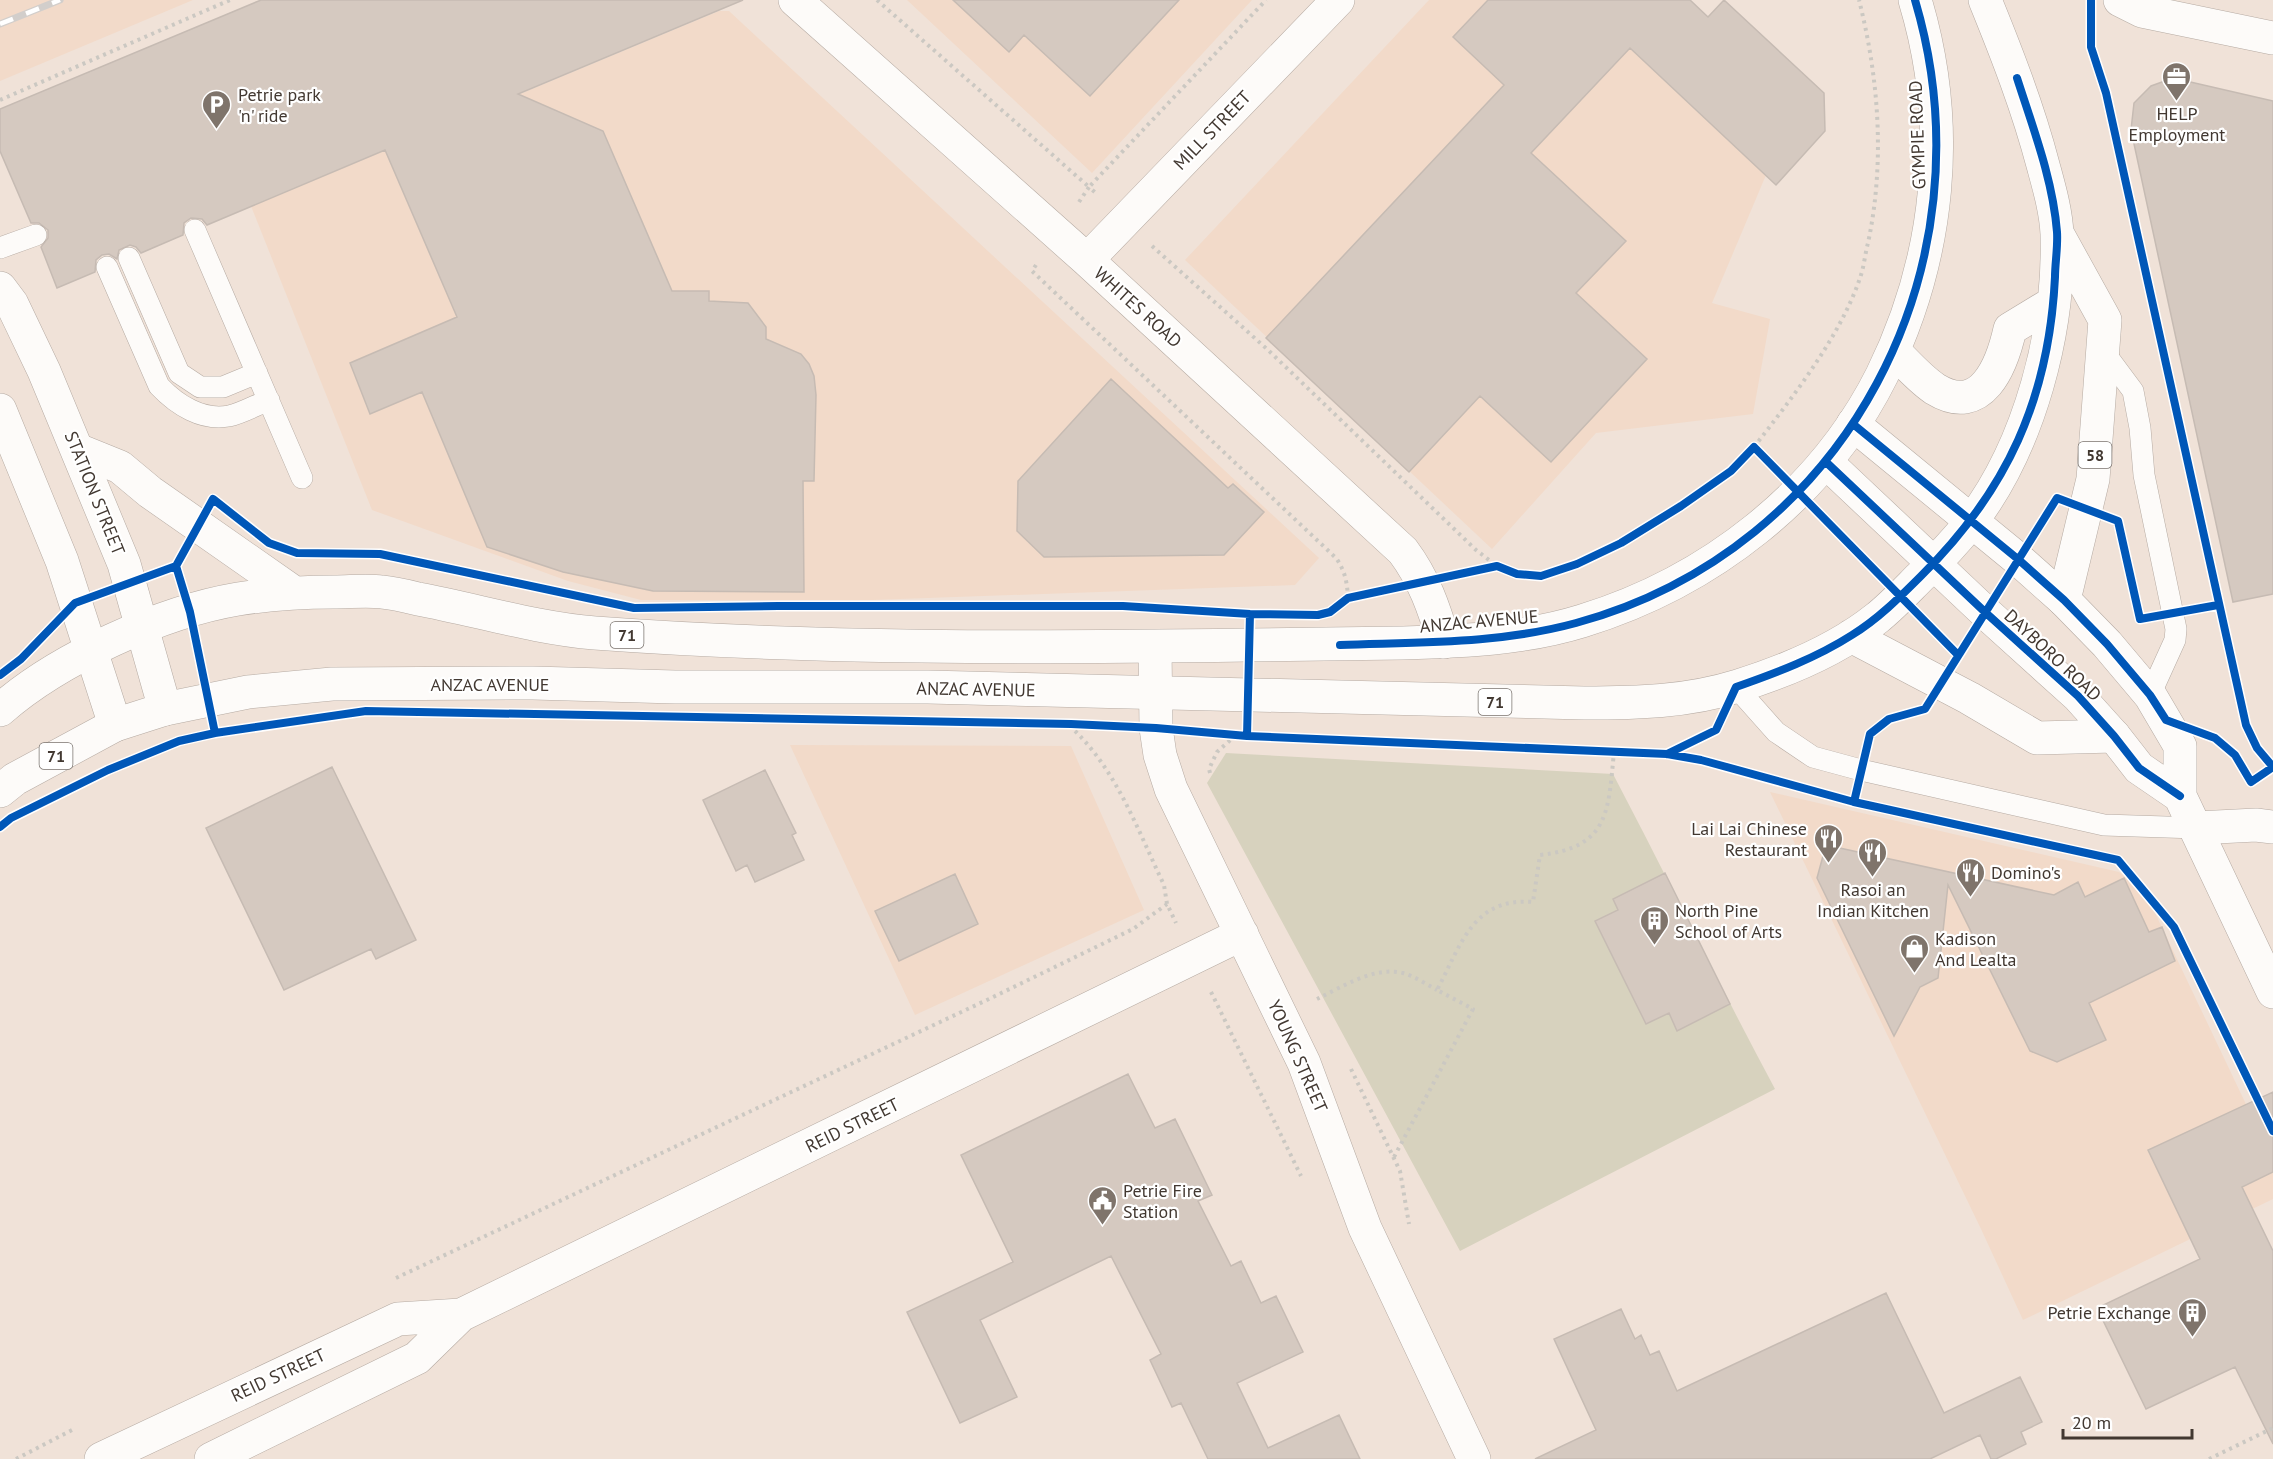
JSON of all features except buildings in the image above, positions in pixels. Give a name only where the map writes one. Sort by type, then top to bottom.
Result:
[{"type":"main road","name":"WHITES ROAD","points":[[795,0],[1087,260],[1403,551],[1424,582],[1434,606],[1444,642]]},
{"type":"main road","name":"MILL STREET","points":[[1087,260],[1338,0]]},
{"type":"main road","name":"GYMPIE ROAD","points":[[1826,462],[1874,390],[1894,351],[1910,310],[1924,262],[1934,211],[1937,158],[1932,84],[1925,33],[1915,0]]},
{"type":"main road","name":"58","points":[[1971,521],[2004,470],[2037,389],[2053,303],[2057,233],[2050,191],[2034,129],[2017,78],[1985,0]]},
{"type":"main road","points":[[2120,0],[2142,11],[2273,38]]},
{"type":"main road","name":"58","points":[[2057,233],[2105,320],[2093,479],[2064,600]]},
{"type":"main road","name":"STATION STREET","points":[[0,288],[12,304],[78,450],[124,564],[165,709]]},
{"type":"main road","points":[[1894,351],[1920,378],[1936,390],[1962,398],[1976,394],[1989,383],[1998,369],[2010,329],[2053,303]]},
{"type":"main road","points":[[0,410],[62,561],[115,725]]},
{"type":"main road","name":"DAYBORO ROAD","points":[[1853,424],[2064,600],[2107,644],[2150,694],[2180,746],[2180,796],[2270,977]]},
{"type":"main road","points":[[78,450],[120,467],[150,492],[293,592]]},
{"type":"main road","name":"ANZAC AVENUE","points":[[0,710],[90,650],[143,628],[232,600],[293,592],[382,592],[566,631],[838,643],[1155,647],[1444,642],[1532,633],[1578,622],[1623,607],[1664,589],[1709,563],[1746,537],[1826,462]]},
{"type":"main road","name":"DAYBORO ROAD","points":[[1826,462],[1933,564],[2078,696],[2139,768],[2180,796]]},
{"type":"main road","name":"71","points":[[1933,564],[1971,521]]},
{"type":"main road","name":"ANZAC AVENUE","points":[[0,791],[15,779],[115,725],[165,709],[208,699],[248,692],[332,684],[532,683],[675,687],[928,687],[1419,700],[1656,703],[1736,687],[1812,657],[1851,636],[1877,618],[1933,564]]},
{"type":"main road","points":[[1851,636],[1960,693],[2037,738],[2114,736]]},
{"type":"main road","name":"YOUNG STREET","points":[[1155,647],[1155,728],[1160,755],[1171,789],[1316,1091],[1365,1228],[1474,1459]]},
{"type":"main road","points":[[2196,828],[2256,825],[2273,827]]},
{"type":"main road","name":"REID STREET","points":[[211,1459],[417,1358],[461,1315],[1242,934]]},
{"type":"main road","name":"REID STREET","points":[[100,1459],[398,1319],[461,1315]]},
{"type":"lane","points":[[195,230],[302,478]]},
{"type":"lane","points":[[0,248],[36,235]]},
{"type":"lane","points":[[129,258],[179,373],[200,387],[223,387],[257,373]]},
{"type":"lane","points":[[107,267],[159,386],[171,399],[181,406],[210,417],[230,416],[269,400]]},
{"type":"lane","points":[[2104,352],[2133,391],[2140,428],[2144,475],[2175,621],[2175,640],[2150,694]]},
{"type":"lane","points":[[1736,687],[1776,732],[1813,757],[2104,825],[2196,828]]},
{"type":"path","points":[[0,100],[230,0]]},
{"type":"path","points":[[877,0],[1089,187],[1266,0]]},
{"type":"path","points":[[1746,455],[1782,411],[1826,345],[1844,315],[1860,277],[1876,205],[1878,128],[1873,66],[1859,0]]},
{"type":"path","points":[[1754,447],[1797,491]]},
{"type":"path","points":[[1487,568],[1497,566],[1507,570]]},
{"type":"path","points":[[1341,604],[1348,598],[1359,596]]},
{"type":"path","points":[[1226,733],[1247,736],[1248,696]]},
{"type":"path","points":[[1068,724],[1082,724]]},
{"type":"path","points":[[1068,724],[1094,749],[1112,776],[1164,885],[1167,904],[1301,1176]]},
{"type":"path","points":[[1602,751],[1624,752]]},
{"type":"path","points":[[1437,990],[1471,927],[1482,914],[1510,902],[1533,902],[1539,855],[1560,853],[1581,845],[1599,829],[1609,807],[1614,752]]},
{"type":"path","points":[[389,1282],[989,999],[1133,929],[1167,904]]},
{"type":"path","points":[[1317,999],[1353,981],[1389,971],[1405,973],[1473,1009],[1394,1158]]},
{"type":"path","points":[[16,1459],[78,1426]]},
{"type":"path","points":[[2210,1459],[2273,1428]]},
{"type":"shaded area","points":[[0,0],[193,0],[0,81]]},
{"type":"shaded area","points":[[907,0],[1252,0],[1092,173]]},
{"type":"shaded area","points":[[1429,0],[1579,0],[1766,175],[1712,303],[1770,319],[1753,414],[1596,433],[1492,549],[1185,260]]},
{"type":"shaded area","points":[[719,11],[729,11],[1319,558],[1295,585],[872,600],[641,600],[568,581],[372,510],[251,206]]},
{"type":"shaded area","points":[[790,745],[1071,746],[1144,910],[915,1015]]},
{"type":"shaded area","points":[[1226,753],[1613,774],[1775,1089],[1460,1251],[1207,783]]},
{"type":"shaded area","points":[[1770,792],[2119,872],[2146,894],[2273,1161],[2273,1199],[2023,1320]]},
{"type":"railway","points":[[0,24],[60,0]]},
{"type":"cycle path","points":[[1340,645],[1488,638],[1518,635],[1576,623],[1672,586],[1754,532],[1823,463],[1877,384],[1914,295],[1933,199],[1934,100],[1915,0]]},
{"type":"cycle path","points":[[2091,0],[2091,47],[2106,93],[2246,725],[2257,748],[2273,767]]},
{"type":"cycle path","points":[[1667,754],[1716,730],[1736,687],[1824,651],[1862,629],[1879,615],[1951,544],[1977,511],[2000,476],[2033,403],[2044,363],[2051,321],[2057,243],[2055,213],[2047,174],[2017,78]]},
{"type":"cycle path","points":[[1853,424],[2019,560],[2064,600],[2107,644],[2150,695],[2166,720],[2215,738],[2235,755],[2251,782],[2273,767]]},
{"type":"cycle path","points":[[0,675],[21,659],[75,603],[176,566],[213,499],[269,543],[297,553],[380,554],[634,608],[1123,606],[1250,614],[1318,615],[1330,612],[1348,598],[1497,566],[1517,574],[1541,576],[1577,564],[1621,543],[1681,506],[1731,471],[1754,447],[1958,655]]},
{"type":"cycle path","points":[[1826,462],[2078,696],[2139,768],[2180,796]]},
{"type":"cycle path","points":[[1854,802],[1870,734],[1889,719],[1925,709],[2057,498],[2118,521],[2140,619],[2218,605]]},
{"type":"cycle path","points":[[176,566],[190,612],[215,733]]},
{"type":"cycle path","points":[[1247,736],[1250,614]]},
{"type":"cycle path","points":[[0,827],[11,818],[108,770],[179,741],[215,733],[366,711],[1071,724],[1247,736],[1667,754],[1701,760],[1854,802],[2118,860],[2174,927],[2273,1131]]},
{"type":"place","name":"HELP Employment","points":[[2177,102]]},
{"type":"place","name":"Petrie park 'n' ride","points":[[217,130]]},
{"type":"place","name":"Lai Lai Chinese Restaurant","points":[[1828,864]]},
{"type":"place","name":"Rasoi an Indian Kitchen","points":[[1873,878]]},
{"type":"place","name":"Domino's","points":[[1970,898]]},
{"type":"place","name":"North Pine School of Arts","points":[[1654,946]]},
{"type":"place","name":"Kadison And Lealta","points":[[1914,974]]},
{"type":"place","name":"Petrie Fire Station","points":[[1102,1226]]},
{"type":"place","name":"Petrie Exchange","points":[[2192,1338]]}]
